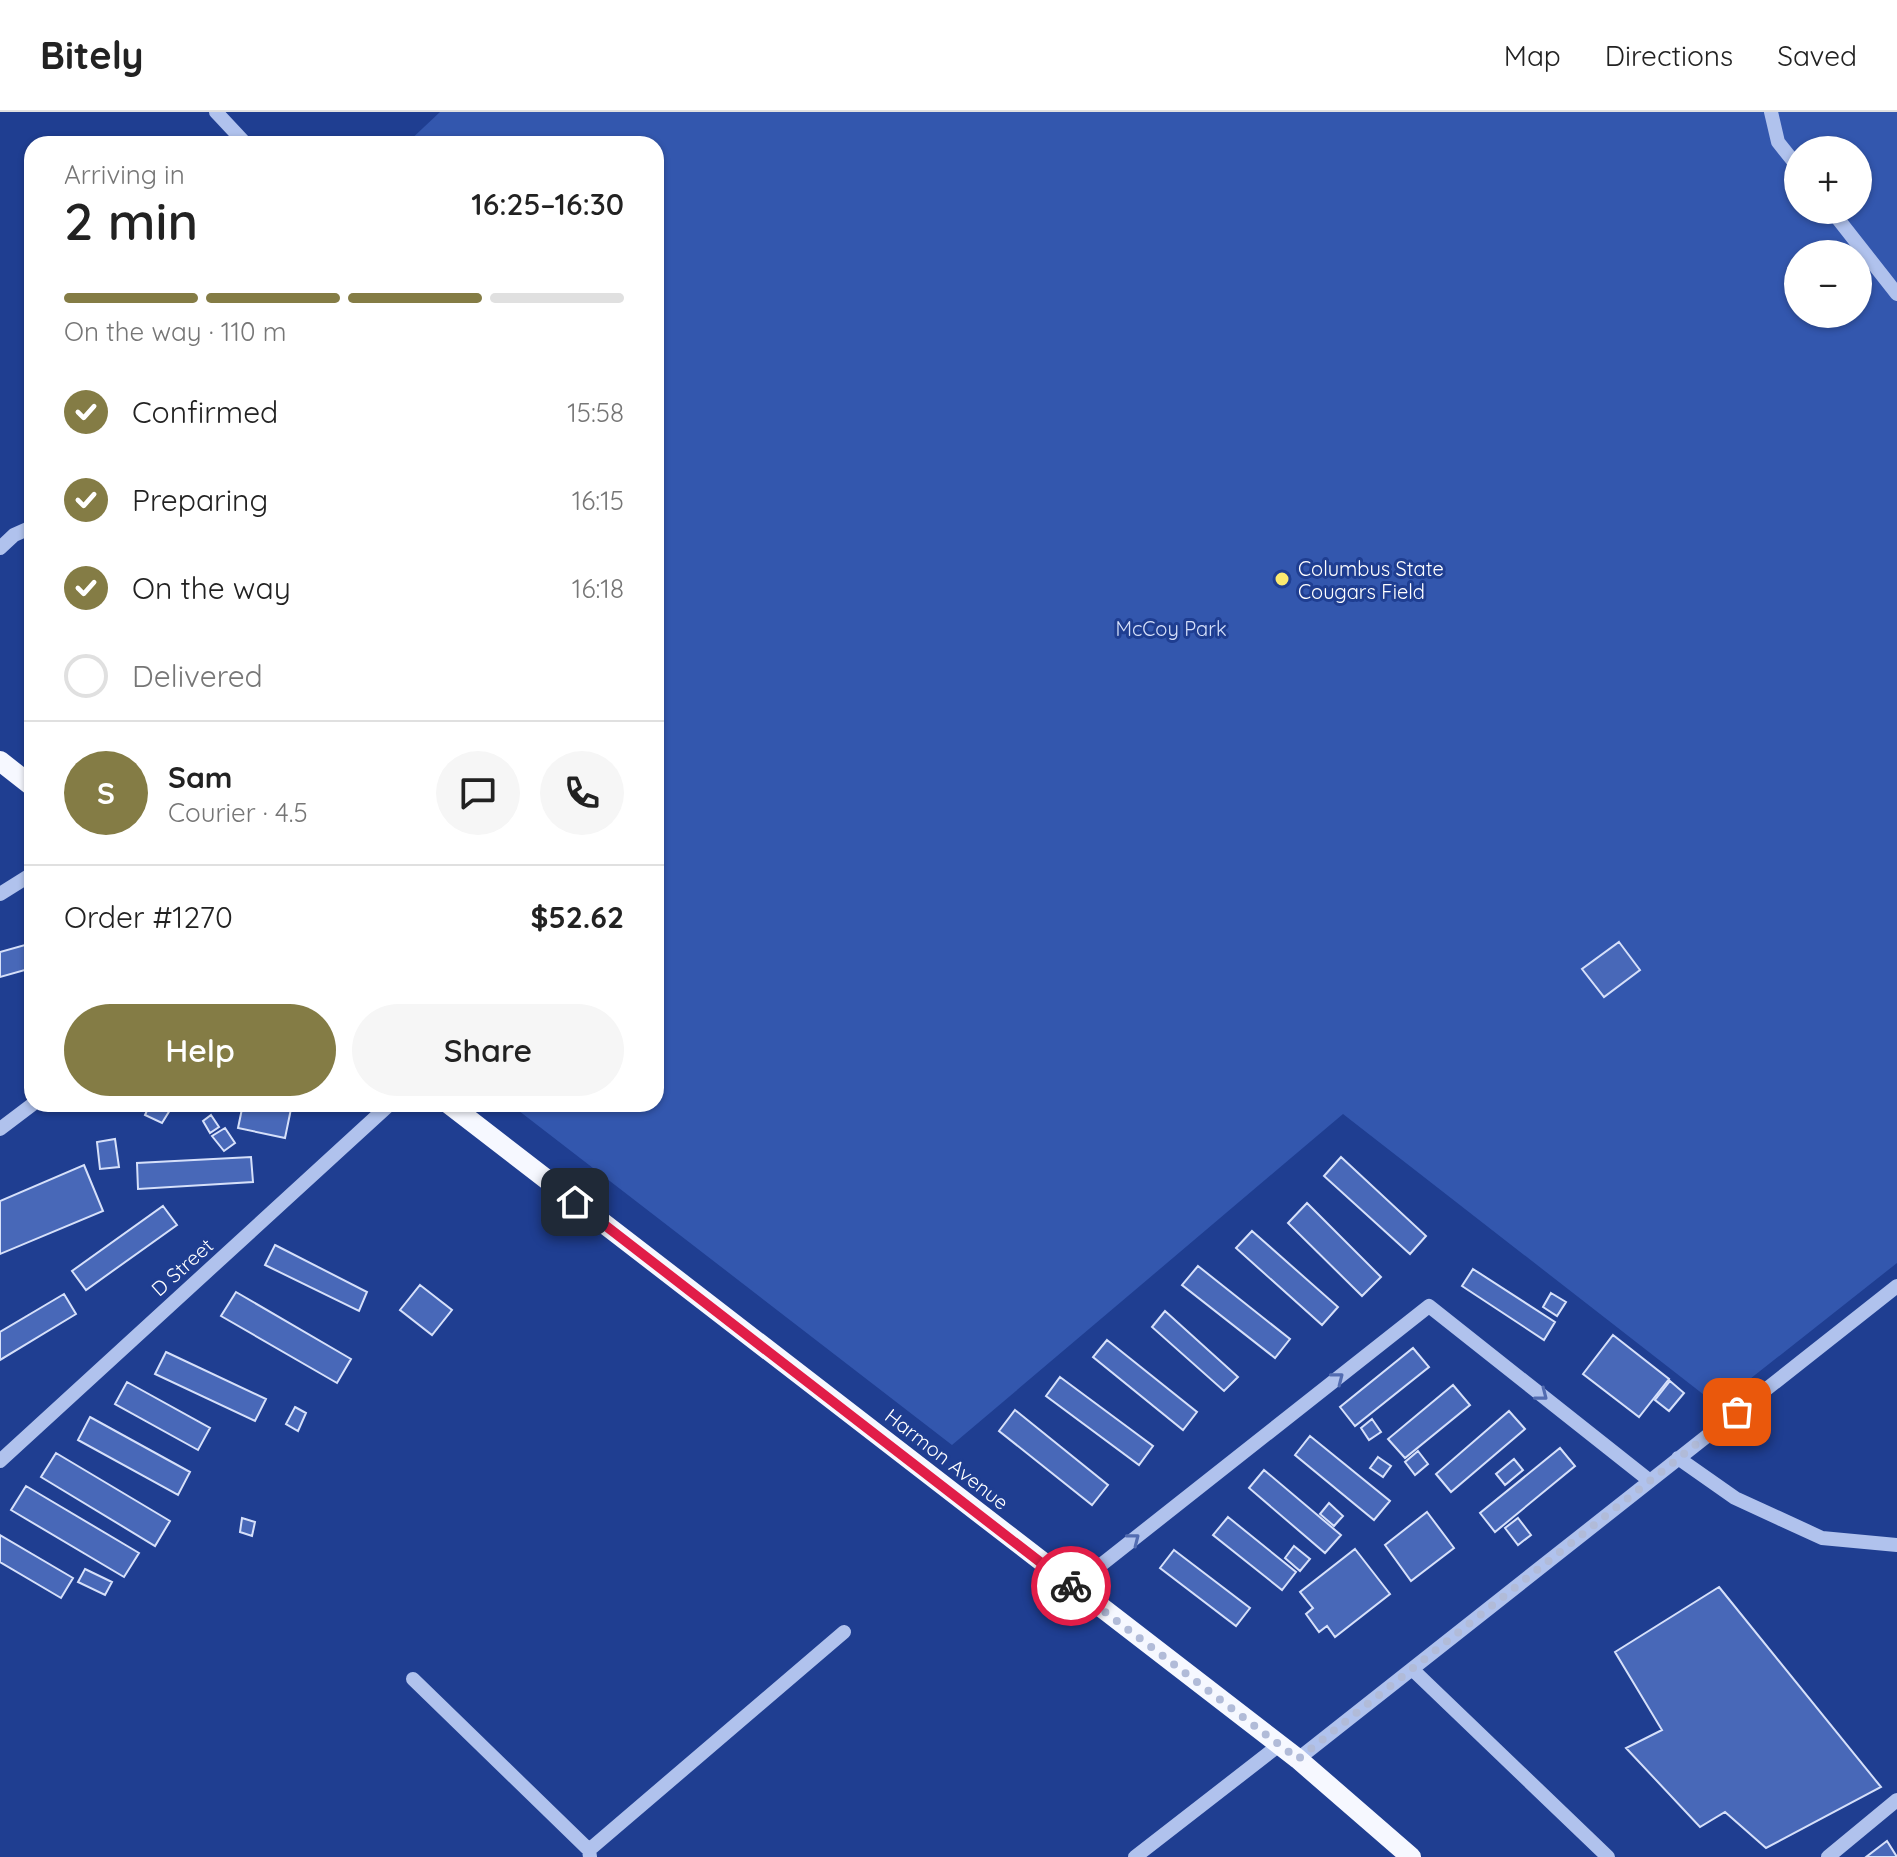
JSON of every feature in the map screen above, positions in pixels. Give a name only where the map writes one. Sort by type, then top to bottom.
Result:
[{"type":"main road","points":[[0,761],[24,780]]},
{"type":"main road","name":"Harmon Avenue","points":[[459,1112],[1298,1759],[1411,1857]]},
{"type":"street","points":[[216,112],[238,136]]},
{"type":"street","points":[[1771,112],[1778,142],[1784,150]]},
{"type":"street","points":[[1842,224],[1897,294]]},
{"type":"street","points":[[0,548],[24,531]]},
{"type":"street","points":[[0,894],[24,879]]},
{"type":"street","points":[[0,1129],[24,1111]]},
{"type":"street","name":"D Street","points":[[0,1461],[381,1112]]},
{"type":"street","points":[[1298,1759],[1897,1286]]},
{"type":"street","points":[[1073,1587],[1429,1306],[1650,1481]]},
{"type":"street","points":[[1678,1458],[1735,1498],[1822,1538],[1897,1545]]},
{"type":"street","points":[[413,1679],[589,1853],[844,1632]]},
{"type":"street","points":[[1412,1669],[1608,1857]]},
{"type":"street","points":[[1135,1857],[1278,1746]]},
{"type":"street","points":[[1828,1857],[1897,1800]]},
{"type":"green space","name":"McCoy Park","points":[[440,112],[1897,112],[1897,1263],[1717,1405],[1343,1114],[952,1445],[520,1112],[664,1112],[664,136],[414,136]]},
{"type":"building","points":[[1619,942],[1640,970],[1604,997],[1582,969]]},
{"type":"building","points":[[24,945],[24,970],[0,977],[0,952]]},
{"type":"building","points":[[146,1112],[169,1112],[162,1123],[145,1115]]},
{"type":"building","points":[[241,1112],[290,1112],[285,1138],[238,1128]]},
{"type":"building","points":[[211,1115],[219,1127],[210,1133],[203,1121]]},
{"type":"building","points":[[225,1128],[235,1143],[224,1151],[212,1136]]},
{"type":"building","points":[[115,1139],[119,1167],[100,1169],[97,1142]]},
{"type":"building","points":[[251,1157],[253,1182],[138,1189],[137,1163]]},
{"type":"building","points":[[1341,1157],[1426,1236],[1410,1254],[1324,1176]]},
{"type":"building","points":[[84,1165],[103,1211],[0,1254],[0,1201]]},
{"type":"building","points":[[1307,1203],[1381,1277],[1362,1296],[1288,1223]]},
{"type":"building","points":[[163,1206],[177,1225],[86,1290],[72,1271]]},
{"type":"building","points":[[1252,1231],[1338,1307],[1322,1325],[1236,1248]]},
{"type":"building","points":[[275,1245],[367,1292],[359,1311],[265,1265]]},
{"type":"building","points":[[1198,1266],[1290,1339],[1275,1358],[1182,1285]]},
{"type":"building","points":[[1473,1269],[1555,1322],[1544,1340],[1462,1286]]},
{"type":"building","points":[[420,1285],[452,1310],[432,1335],[400,1310]]},
{"type":"building","points":[[236,1292],[351,1359],[337,1383],[221,1316]]},
{"type":"building","points":[[1551,1293],[1566,1302],[1557,1316],[1543,1307]]},
{"type":"building","points":[[64,1294],[76,1314],[0,1360],[0,1332]]},
{"type":"building","points":[[1165,1311],[1238,1377],[1224,1391],[1152,1327]]},
{"type":"building","points":[[1613,1335],[1669,1379],[1639,1417],[1583,1374]]},
{"type":"building","points":[[1107,1340],[1197,1412],[1183,1430],[1093,1357]]},
{"type":"building","points":[[1413,1348],[1429,1367],[1355,1426],[1340,1407]]},
{"type":"building","points":[[166,1352],[266,1399],[255,1421],[155,1374]]},
{"type":"building","points":[[1060,1377],[1153,1446],[1139,1465],[1046,1396]]},
{"type":"building","points":[[1670,1381],[1684,1393],[1669,1411],[1655,1400]]},
{"type":"building","points":[[127,1382],[210,1428],[198,1450],[115,1404]]},
{"type":"building","points":[[1453,1385],[1470,1405],[1405,1458],[1388,1439]]},
{"type":"building","points":[[295,1407],[306,1413],[298,1431],[286,1424]]},
{"type":"building","points":[[1015,1410],[1108,1485],[1092,1505],[999,1431]]},
{"type":"building","points":[[1509,1411],[1525,1429],[1451,1492],[1436,1474]]},
{"type":"building","points":[[90,1417],[190,1472],[178,1495],[78,1440]]},
{"type":"building","points":[[1372,1419],[1381,1432],[1369,1440],[1361,1428]]},
{"type":"building","points":[[1310,1436],[1390,1501],[1374,1520],[1295,1455]]},
{"type":"building","points":[[1560,1448],[1575,1466],[1495,1532],[1480,1513]]},
{"type":"building","points":[[1418,1451],[1428,1464],[1415,1475],[1405,1462]]},
{"type":"building","points":[[56,1453],[170,1521],[155,1546],[41,1477]]},
{"type":"building","points":[[1378,1457],[1391,1466],[1383,1477],[1370,1468]]},
{"type":"building","points":[[1514,1459],[1523,1470],[1505,1485],[1496,1474]]},
{"type":"building","points":[[1264,1470],[1341,1535],[1325,1553],[1249,1488]]},
{"type":"building","points":[[26,1486],[139,1553],[124,1577],[11,1510]]},
{"type":"building","points":[[1329,1503],[1343,1516],[1334,1526],[1320,1514]]},
{"type":"building","points":[[1427,1512],[1454,1548],[1411,1581],[1385,1545]]},
{"type":"building","points":[[1228,1517],[1296,1572],[1282,1590],[1213,1535]]},
{"type":"building","points":[[242,1518],[255,1522],[252,1536],[240,1532]]},
{"type":"building","points":[[1518,1518],[1531,1535],[1518,1545],[1505,1528]]},
{"type":"building","points":[[0,1535],[73,1578],[61,1598],[0,1562]]},
{"type":"building","points":[[1294,1546],[1310,1559],[1300,1571],[1285,1558]]},
{"type":"building","points":[[1355,1549],[1390,1594],[1335,1637],[1327,1626],[1319,1632],[1306,1614],[1313,1608],[1300,1592]]},
{"type":"building","points":[[1174,1550],[1250,1608],[1236,1626],[1160,1568]]},
{"type":"building","points":[[85,1569],[112,1582],[105,1595],[78,1582]]},
{"type":"building","points":[[1719,1587],[1881,1787],[1766,1848],[1725,1812],[1700,1827],[1626,1748],[1662,1730],[1615,1652]]},
{"type":"building","points":[[1887,1841],[1897,1857],[1866,1857]]},
{"type":"way so far","points":[[1071,1586],[1298,1759],[1737,1412]]},
{"type":"place","name":"Columbus State Cougars Field","points":[[1282,579]]},
{"type":"route","points":[[575,1202],[1071,1586]]}]
